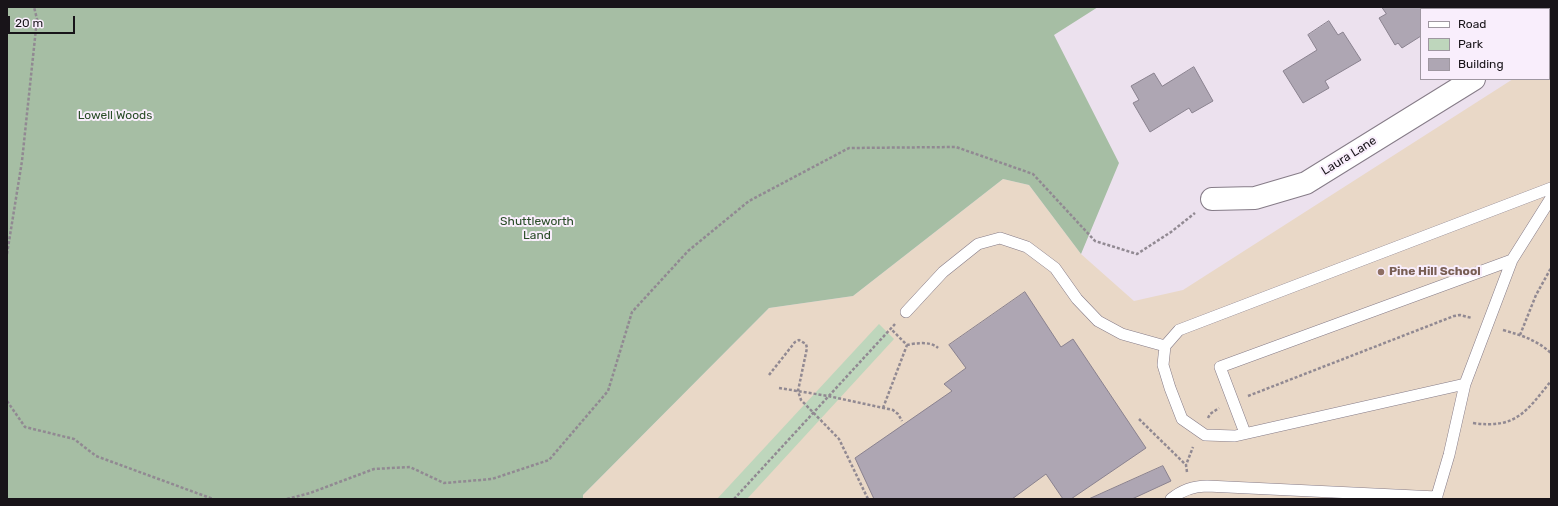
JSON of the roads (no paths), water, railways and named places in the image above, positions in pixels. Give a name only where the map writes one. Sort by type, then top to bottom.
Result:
[{"type":"street","name":"Laura Lane","points":[[1212,199],[1255,198],[1306,183],[1472,80]]},
{"type":"lane","points":[[1465,384],[1235,436],[1205,435],[1182,419],[1163,365],[1166,346],[1179,330],[1551,188]]},
{"type":"lane","points":[[1171,499],[1179,493],[1194,486],[1437,498],[1449,455],[1465,384],[1512,260],[1551,198]]},
{"type":"lane","points":[[906,312],[943,272],[978,244],[1000,238],[1027,248],[1055,268],[1077,299],[1098,321],[1122,334],[1166,346]]},
{"type":"lane","points":[[1245,433],[1220,366],[1512,260]]},
{"type":"place","name":"Pine Hill School","points":[[1381,272]]},
{"type":"park label","name":"Lowell Woods","points":[[115,116]]},
{"type":"park label","name":"Shuttleworth Land","points":[[537,229]]}]
